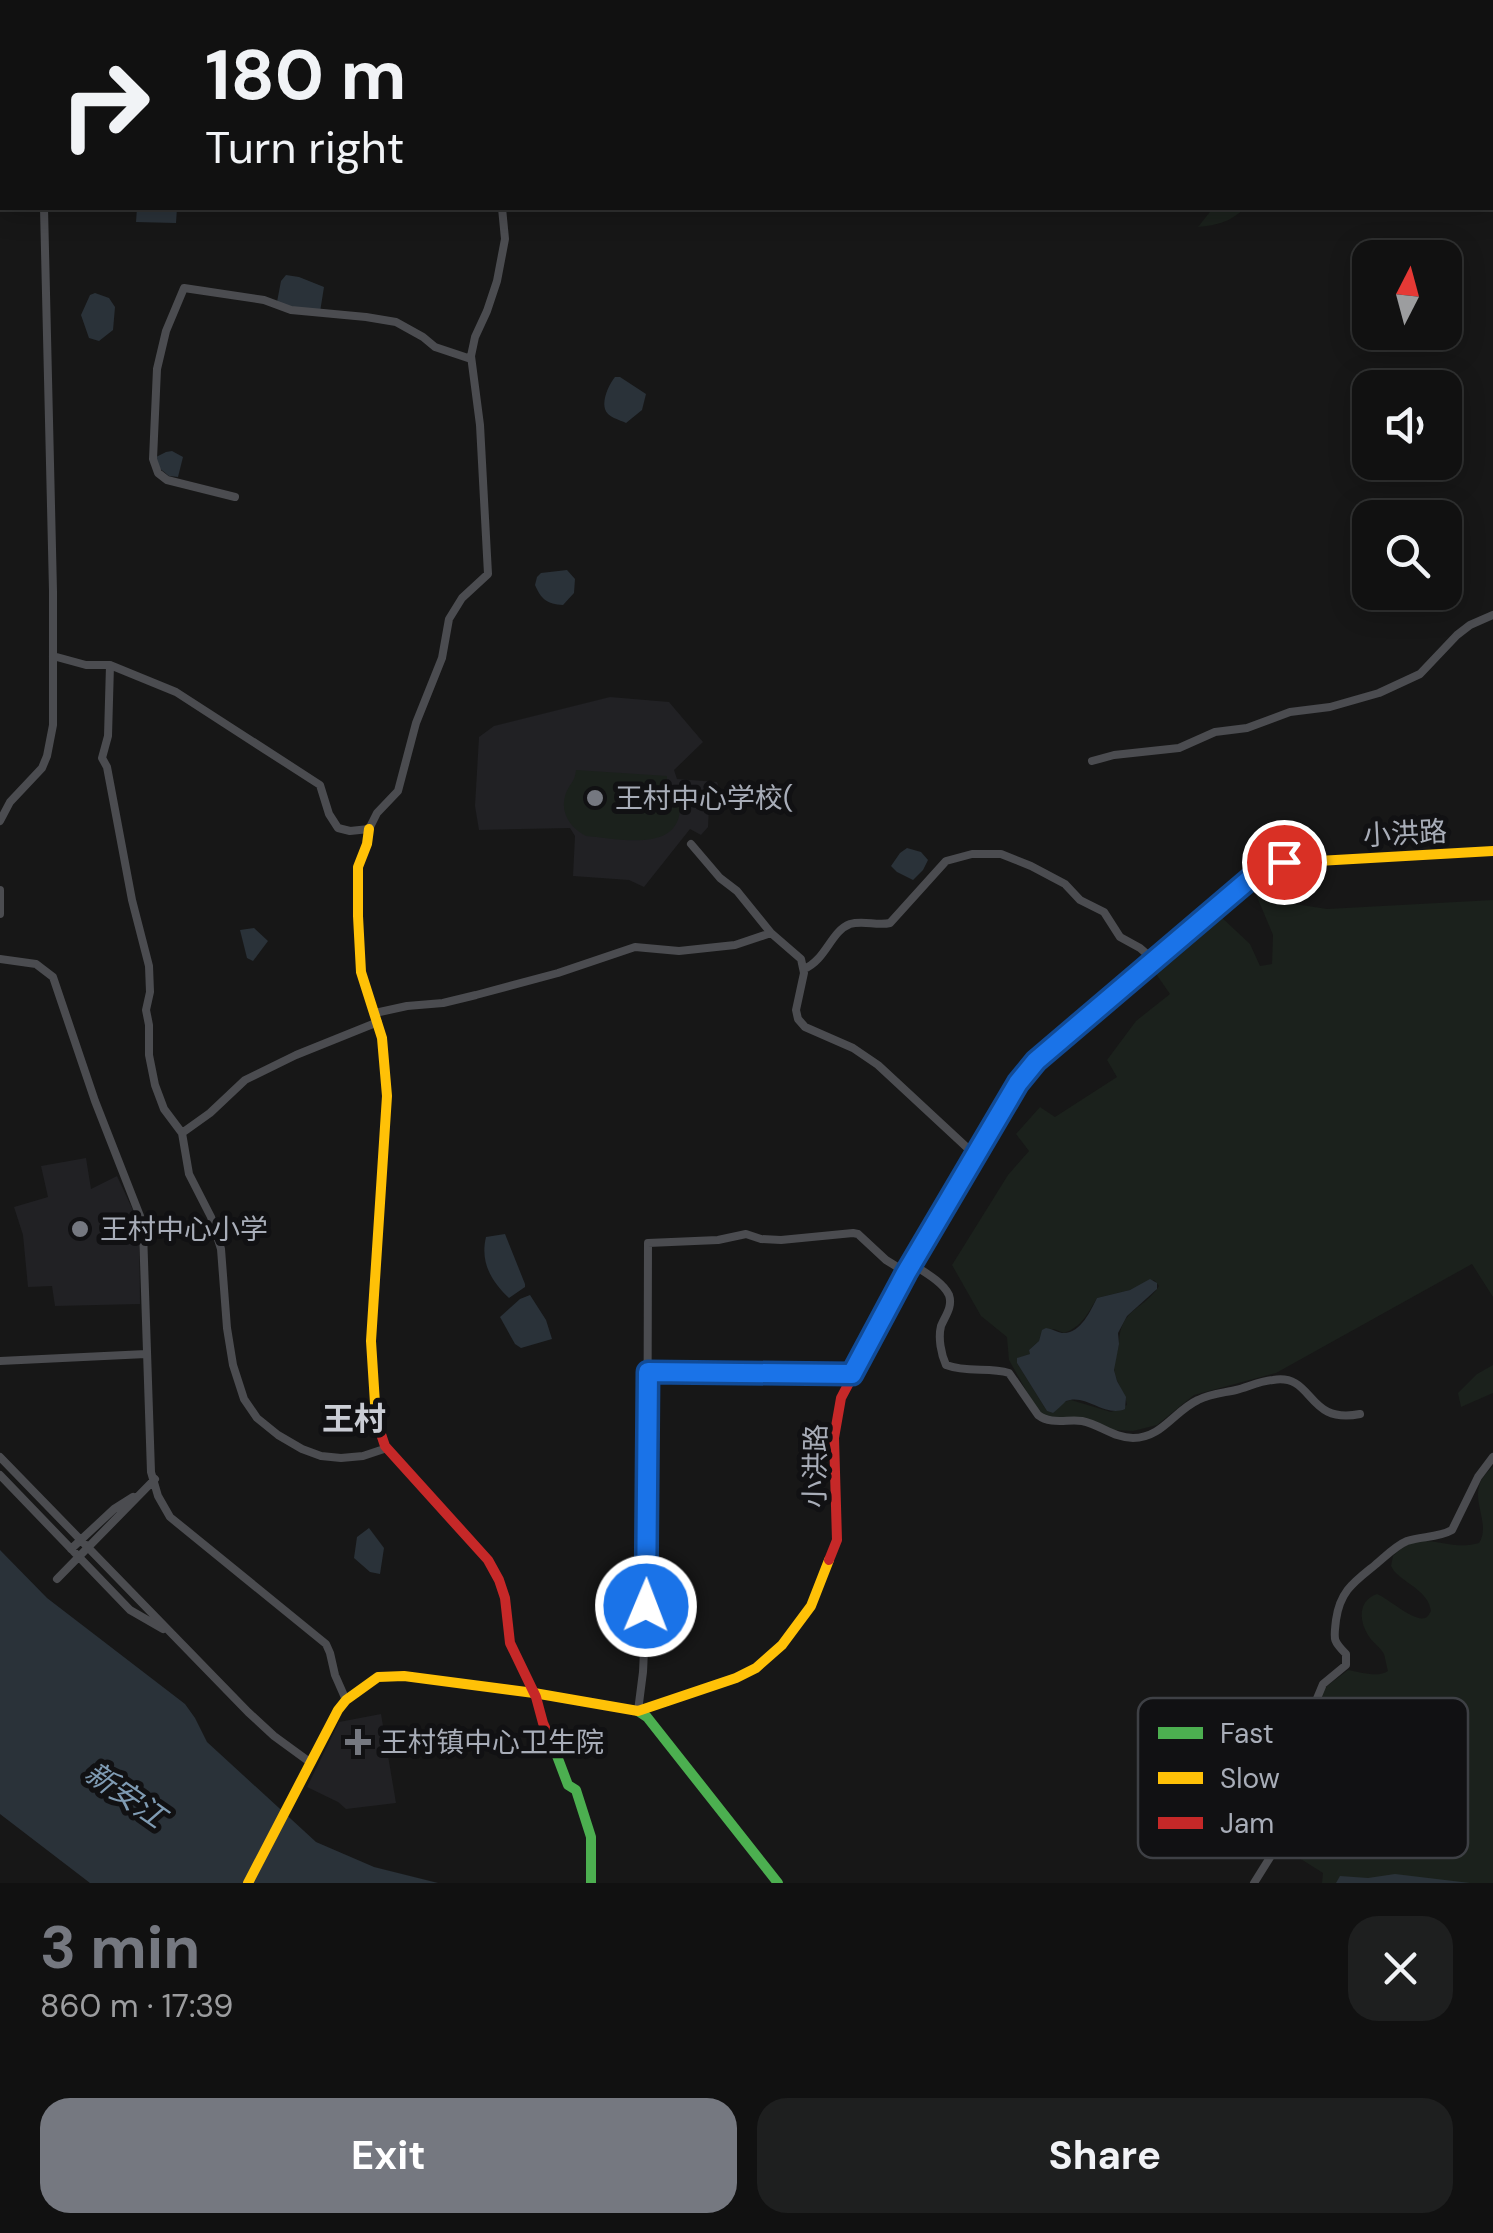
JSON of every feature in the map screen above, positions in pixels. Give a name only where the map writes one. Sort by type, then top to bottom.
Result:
[{"type":"main road","points":[[369,829],[358,867],[359,964],[386,1064],[387,1096],[371,1356],[376,1419],[387,1448],[494,1570],[505,1598],[510,1643],[534,1693],[568,1785],[576,1790],[592,1837],[591,1883]]},
{"type":"main road","name":"小洪路","points":[[346,1700],[378,1678],[404,1676],[638,1711],[756,1668],[782,1645],[810,1606],[837,1540],[834,1438],[842,1398],[852,1374],[975,1155],[1018,1083],[1036,1061],[1251,878],[1284,862],[1493,850]]},
{"type":"main road","points":[[248,1883],[346,1700]]},
{"type":"main road","points":[[638,1711],[778,1883]]},
{"type":"street","points":[[0,821],[10,802],[38,773],[47,756],[54,711],[44,210]]},
{"type":"street","points":[[54,656],[86,665],[110,665],[176,692],[320,784],[334,823],[342,830],[369,829],[377,812],[398,791],[416,723],[442,658],[449,618],[468,592],[488,574],[480,425],[471,359],[496,281],[504,239],[502,210]]},
{"type":"street","points":[[235,497],[167,480],[158,473],[153,459],[157,369],[166,331],[184,288],[264,300],[291,310],[396,322],[435,347],[471,359]]},
{"type":"street","points":[[1092,761],[1179,748],[1214,732],[1247,728],[1290,712],[1330,708],[1379,693],[1420,674],[1457,635],[1493,615]]},
{"type":"street","points":[[110,665],[108,736],[102,758],[149,966],[146,1010],[154,1085],[164,1109],[182,1133],[188,1174],[211,1217],[221,1249],[226,1328],[236,1380],[257,1418],[278,1435],[312,1453],[341,1458],[387,1448]]},
{"type":"street","points":[[691,844],[771,933],[802,959],[804,969],[796,1010],[802,1025],[853,1048],[878,1065],[975,1155]]},
{"type":"street","points":[[804,969],[820,959],[845,926],[883,925],[894,920],[946,862],[987,853],[1001,854],[1065,884],[1080,900],[1104,912],[1120,937],[1155,962]]},
{"type":"street","points":[[0,890],[0,914]]},
{"type":"street","points":[[182,1133],[245,1080],[407,1006],[476,995],[635,947],[678,951],[735,945],[771,933]]},
{"type":"street","points":[[0,959],[36,964],[53,976],[95,1101],[140,1216],[152,1472],[161,1503],[170,1517],[326,1644],[346,1700]]},
{"type":"street","points":[[638,1711],[646,1627],[648,1243],[718,1240],[746,1234],[781,1240],[858,1234],[886,1260],[940,1284],[950,1298],[940,1337],[946,1365],[960,1370],[1009,1373],[1038,1415],[1047,1421],[1081,1421],[1116,1436],[1139,1438],[1158,1432],[1182,1409],[1202,1397],[1275,1379],[1297,1383],[1328,1414],[1360,1414]]},
{"type":"street","points":[[0,1361],[146,1354]]},
{"type":"street","points":[[648,1372],[852,1374]]},
{"type":"street","points":[[0,1457],[248,1712],[311,1763]]},
{"type":"street","points":[[1317,1698],[1323,1684],[1347,1662],[1334,1636],[1339,1602],[1354,1581],[1398,1546],[1452,1530],[1478,1477],[1493,1457]]},
{"type":"street","points":[[0,1476],[130,1610],[176,1636]]},
{"type":"street","points":[[71,1549],[114,1509],[155,1482]]},
{"type":"street","points":[[57,1579],[155,1482]]},
{"type":"street","points":[[1254,1883],[1270,1858]]},
{"type":"shaded area","points":[[1211,210],[1243,210],[1223,222],[1198,227]]},
{"type":"shaded area","name":"王村中心学校(","points":[[610,697],[669,702],[703,742],[674,770],[677,779],[717,782],[720,790],[709,807],[708,827],[701,835],[690,829],[644,887],[629,880],[573,876],[575,836],[570,828],[479,830],[475,806],[479,737],[494,726]]},
{"type":"shaded area","points":[[576,770],[667,776],[680,800],[677,822],[669,832],[644,840],[586,836],[571,824],[564,807]]},
{"type":"shaded area","points":[[1274,872],[1282,902],[1327,909],[1493,900],[1493,1297],[1472,1264],[1276,1373],[1194,1395],[1157,1425],[1133,1431],[1114,1430],[1043,1415],[1009,1360],[1007,1337],[981,1316],[952,1265],[1008,1175],[1029,1151],[1016,1134],[1040,1107],[1055,1117],[1117,1077],[1107,1060],[1136,1021],[1170,994],[1154,971],[1218,914],[1250,944],[1260,966],[1272,964],[1273,935],[1252,885]],"holes":[[[1154,1280],[1159,1286],[1128,1316],[1120,1332],[1114,1367],[1127,1405],[1111,1412],[1071,1400],[1053,1413],[1047,1411],[1017,1363],[1018,1358],[1031,1354],[1029,1350],[1041,1334],[1054,1329],[1064,1333],[1075,1327],[1097,1298]]]},
{"type":"shaded area","name":"王村中心小学","points":[[86,1158],[91,1189],[117,1176],[139,1223],[140,1304],[55,1306],[52,1286],[28,1287],[23,1235],[14,1207],[48,1197],[41,1166]]},
{"type":"shaded area","points":[[1493,1365],[1493,1393],[1461,1407],[1458,1393]]},
{"type":"shaded area","points":[[1493,1466],[1493,1883],[1322,1883],[1323,1873],[1299,1858],[1468,1858],[1468,1698],[1318,1698],[1348,1670],[1374,1674],[1388,1671],[1384,1654],[1365,1629],[1364,1605],[1377,1594],[1415,1617],[1428,1616],[1431,1611],[1426,1598],[1394,1571],[1393,1556],[1414,1542],[1479,1543],[1483,1530],[1478,1501],[1483,1478]]},
{"type":"shaded area","name":"王村镇中心卫生院","points":[[381,1714],[396,1803],[346,1809],[307,1787],[339,1722]]},
{"type":"water","points":[[137,210],[177,210],[176,223],[136,222]]},
{"type":"water","points":[[286,275],[324,287],[320,312],[277,302]]},
{"type":"water","points":[[90,295],[109,298],[115,307],[113,330],[99,341],[89,338],[81,315]]},
{"type":"water","points":[[615,377],[646,394],[642,410],[626,423],[605,409],[604,401]]},
{"type":"water","points":[[172,451],[183,457],[178,477],[169,476],[158,467],[156,457]]},
{"type":"water","points":[[567,570],[575,579],[574,593],[563,605],[545,600],[535,585],[537,577]]},
{"type":"water","points":[[907,848],[921,852],[928,860],[913,880],[891,866]]},
{"type":"water","points":[[254,928],[268,941],[253,961],[247,958],[240,930]]},
{"type":"water","points":[[505,1234],[525,1284],[509,1298],[492,1278],[485,1255],[486,1237]]},
{"type":"water","points":[[1150,1279],[1157,1283],[1157,1289],[1127,1316],[1118,1333],[1114,1370],[1126,1397],[1125,1409],[1110,1410],[1073,1399],[1053,1413],[1047,1411],[1017,1358],[1030,1354],[1042,1330],[1068,1333],[1084,1321],[1097,1298],[1130,1290]]},
{"type":"water","points":[[530,1295],[546,1320],[552,1339],[521,1348],[500,1317]]},
{"type":"water","points":[[369,1528],[384,1548],[380,1574],[370,1572],[354,1558],[357,1537]]},
{"type":"water","name":"新安江","points":[[0,1550],[47,1598],[185,1704],[207,1742],[316,1842],[374,1867],[438,1883],[90,1883],[0,1814]]},
{"type":"water","points":[[1395,1874],[1470,1883],[1336,1883],[1340,1876],[1368,1878]]},
{"type":"traffic: fast","points":[[638,1711],[647,1717],[778,1883]]},
{"type":"traffic: fast","points":[[554,1748],[568,1785],[576,1790],[591,1837],[591,1883]]},
{"type":"traffic: slow","points":[[369,829],[358,867],[358,916],[361,972],[382,1038],[387,1096],[371,1341],[376,1419],[381,1434]]},
{"type":"traffic: slow","points":[[982,1145],[1018,1083],[1036,1061],[1251,878],[1283,863],[1493,851]]},
{"type":"traffic: slow","points":[[248,1883],[338,1710],[378,1677],[404,1676],[638,1711],[756,1668],[782,1645],[811,1606],[829,1560]]},
{"type":"traffic: jam","points":[[829,1560],[837,1540],[834,1438],[841,1398],[907,1273],[982,1145]]},
{"type":"traffic: jam","points":[[381,1434],[385,1446],[488,1560],[505,1598],[510,1643],[536,1697],[554,1748]]},
{"type":"place","name":"王村中心学校(","points":[[595,798]]},
{"type":"place","name":"王村中心小学","points":[[80,1229]]},
{"type":"place","name":"王村镇中心卫生院","points":[[358,1742]]},
{"type":"district","name":"王村","points":[[354,1419]]},
{"type":"route","points":[[646,1606],[648,1372],[852,1374],[906,1273],[1018,1083],[1036,1061],[1251,878],[1284,862]]}]
